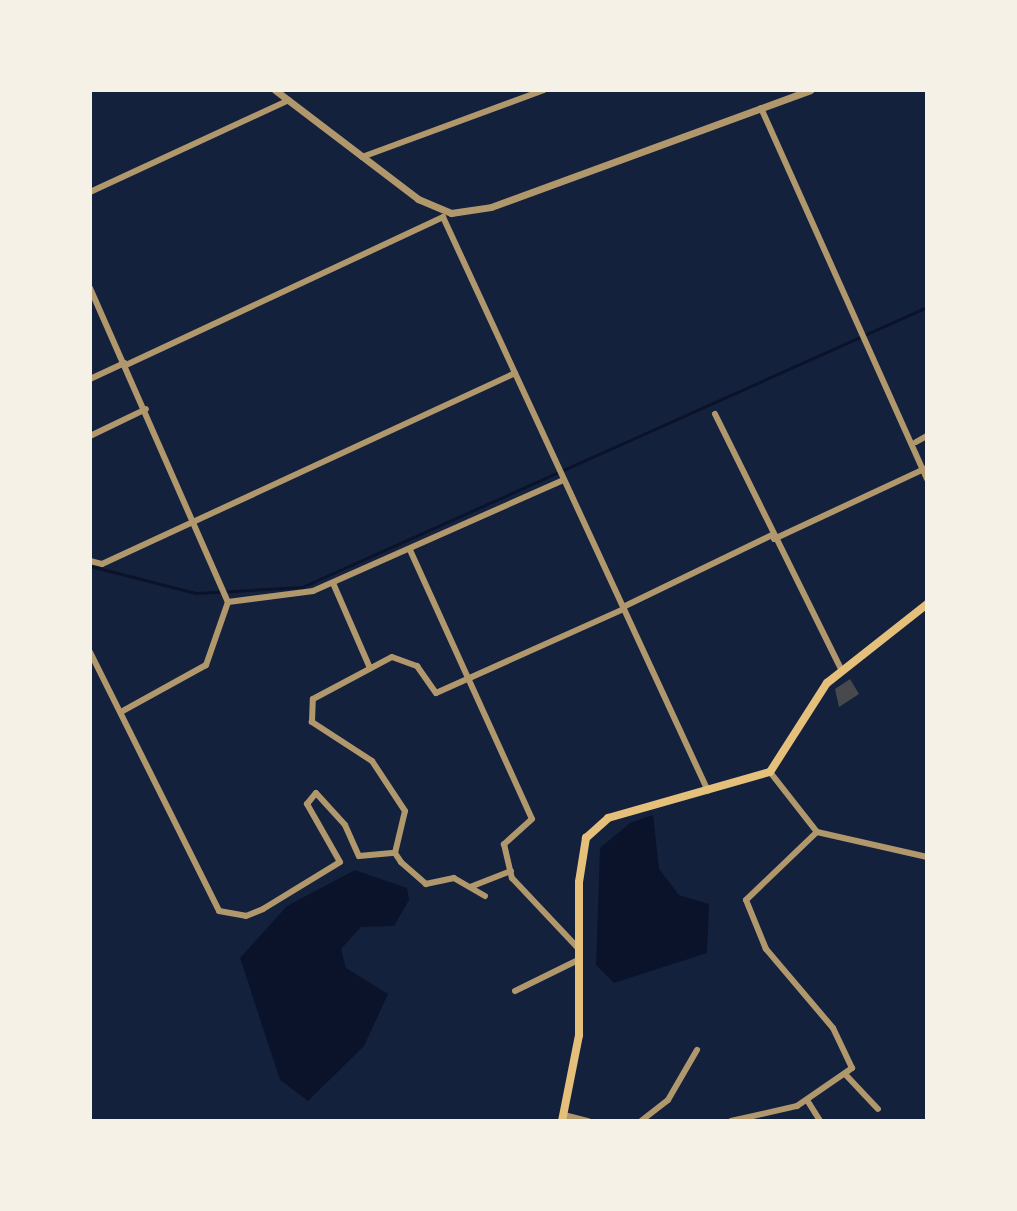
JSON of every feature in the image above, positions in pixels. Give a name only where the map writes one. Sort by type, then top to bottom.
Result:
[{"type":"main road","points":[[563,1118],[579,1035],[580,855],[594,829],[637,808],[770,772],[841,669],[926,605]]},
{"type":"street","points":[[275,90],[441,213],[708,791]]},
{"type":"street","points":[[362,157],[544,90]]},
{"type":"street","points":[[90,379],[441,213],[491,207],[810,90]]},
{"type":"street","points":[[90,192],[289,100]]},
{"type":"street","points":[[761,108],[916,442],[927,479]]},
{"type":"street","points":[[90,288],[197,519],[228,602],[206,665],[121,712]]},
{"type":"street","points":[[90,561],[102,564],[515,373]]},
{"type":"street","points":[[90,436],[146,409]]},
{"type":"street","points":[[715,414],[773,537],[841,669]]},
{"type":"street","points":[[916,442],[927,436]]},
{"type":"street","points":[[395,853],[405,811],[372,761],[320,729],[309,711],[324,690],[392,657],[407,660],[436,693],[468,681],[924,469]]},
{"type":"street","points":[[228,602],[333,583],[564,480]]},
{"type":"street","points":[[410,550],[532,819],[507,836],[511,871],[580,955],[515,991]]},
{"type":"street","points":[[333,583],[370,668]]},
{"type":"street","points":[[90,652],[219,911],[246,916],[340,862],[307,804],[316,793],[345,825],[359,856],[395,853],[426,884],[454,878],[485,896]]},
{"type":"street","points":[[770,772],[817,832],[927,857]]},
{"type":"street","points":[[731,1121],[807,1100],[845,1074],[852,1059],[766,949],[746,900],[817,832]]},
{"type":"street","points":[[470,887],[511,871]]},
{"type":"street","points":[[641,1121],[668,1100],[697,1050]]},
{"type":"street","points":[[845,1074],[878,1109]]},
{"type":"street","points":[[807,1100],[820,1121]]},
{"type":"street","points":[[563,1118],[588,1121]]},
{"type":"water","points":[[653,815],[659,869],[679,895],[709,904],[707,953],[614,983],[596,965],[600,848],[630,823]]},
{"type":"water","points":[[355,870],[407,888],[409,900],[394,926],[361,927],[341,949],[346,968],[388,994],[364,1046],[308,1101],[280,1080],[240,958],[287,906]]},
{"type":"building","points":[[850,679],[859,694],[839,707],[835,689]]},
{"type":"waterway","points":[[90,566],[196,593],[302,587],[927,307]]}]
